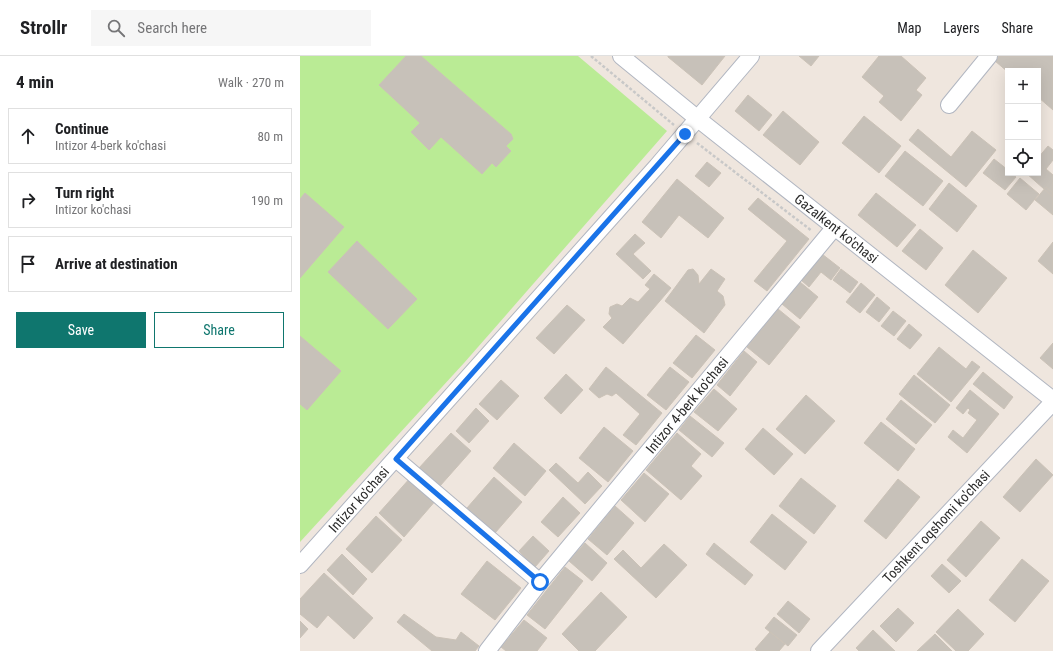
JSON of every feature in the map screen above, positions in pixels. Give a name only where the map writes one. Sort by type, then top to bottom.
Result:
[{"type":"street","name":"Gazalkent ko'chasi","points":[[621,56],[834,228],[1053,401]]},
{"type":"street","name":"Intizor ko'chasi","points":[[300,565],[698,119],[751,56]]},
{"type":"street","points":[[949,105],[989,56]]},
{"type":"street","name":"Intizor 4-berk ko'chasi","points":[[487,651],[540,582],[834,228]]},
{"type":"street","name":"Toshkent oqshomi ko'chasi","points":[[819,651],[1053,401]]},
{"type":"street","points":[[396,459],[540,582]]},
{"type":"green space","points":[[300,56],[578,56],[667,131],[464,363],[300,542]]},
{"type":"building","points":[[406,56],[421,56],[511,134],[513,139],[506,146],[511,151],[496,167],[492,163],[482,174],[441,137],[429,150],[411,132],[420,123],[379,85]]},
{"type":"building","points":[[668,56],[725,56],[702,85]]},
{"type":"building","points":[[799,56],[819,56],[811,66]]},
{"type":"building","points":[[879,56],[901,56],[926,78],[916,90],[922,95],[901,121],[879,102],[884,96],[862,77]]},
{"type":"building","points":[[999,56],[1053,56],[1053,110],[1041,100],[1041,68],[1005,68],[1005,69],[995,61]]},
{"type":"building","points":[[748,95],[772,115],[759,131],[735,111]]},
{"type":"building","points":[[783,111],[819,142],[800,165],[763,135]]},
{"type":"building","points":[[864,116],[901,146],[879,173],[842,143]]},
{"type":"building","points":[[918,129],[951,157],[972,131],[996,150],[966,187],[909,140]]},
{"type":"building","points":[[1048,146],[1053,150],[1053,160],[1046,169],[1053,175],[1053,197],[1029,176],[1041,176],[1041,154]]},
{"type":"building","points":[[905,151],[943,181],[923,206],[885,176]]},
{"type":"building","points":[[994,159],[1005,168],[1005,176],[1016,177],[1005,190],[983,173]]},
{"type":"building","points":[[707,162],[721,173],[709,187],[695,176]]},
{"type":"building","points":[[1020,178],[1039,194],[1026,210],[1007,194]]},
{"type":"building","points":[[677,179],[724,218],[708,238],[679,215],[661,238],[642,222]]},
{"type":"building","points":[[949,183],[977,206],[957,232],[929,209]]},
{"type":"building","points":[[1046,187],[1053,193],[1053,215],[1035,200]]},
{"type":"building","points":[[305,193],[344,227],[300,278],[300,199]]},
{"type":"building","points":[[876,193],[916,225],[897,247],[858,215]]},
{"type":"building","points":[[758,198],[809,239],[767,291],[754,281],[787,241],[748,209]]},
{"type":"building","points":[[920,229],[943,248],[926,270],[902,251]]},
{"type":"building","points":[[635,234],[645,243],[633,254],[651,271],[643,279],[616,254]]},
{"type":"building","points":[[357,241],[417,299],[388,329],[328,272]]},
{"type":"building","points":[[1053,242],[1053,274],[1038,261]]},
{"type":"building","points":[[973,250],[1007,278],[978,313],[945,285]]},
{"type":"building","points":[[822,254],[840,268],[831,280],[821,272],[809,287],[801,280]]},
{"type":"building","points":[[693,269],[698,275],[699,284],[711,269],[725,279],[717,291],[723,296],[725,305],[704,333],[665,301],[688,270]]},
{"type":"building","points":[[841,269],[858,282],[850,293],[833,280]]},
{"type":"building","points":[[654,274],[671,288],[623,344],[603,327],[612,318],[609,314],[610,307],[617,304],[622,306],[630,298],[638,302],[650,289],[645,285]]},
{"type":"building","points":[[800,282],[818,297],[800,319],[782,304]]},
{"type":"building","points":[[861,283],[875,295],[860,313],[846,302]]},
{"type":"building","points":[[877,297],[890,308],[879,322],[866,312]]},
{"type":"building","points":[[567,305],[585,320],[554,354],[536,338]]},
{"type":"building","points":[[778,309],[800,327],[769,365],[747,347]]},
{"type":"building","points":[[893,311],[906,321],[894,336],[881,326]]},
{"type":"building","points":[[909,324],[922,335],[910,349],[897,339]]},
{"type":"building","points":[[696,335],[715,350],[692,378],[673,363]]},
{"type":"building","points":[[300,336],[341,371],[307,410],[300,404]]},
{"type":"building","points":[[1053,343],[1053,369],[1040,358]]},
{"type":"building","points":[[939,347],[966,369],[972,361],[980,367],[951,402],[917,374]]},
{"type":"building","points":[[744,351],[757,362],[730,396],[717,385]]},
{"type":"building","points":[[606,367],[662,413],[636,445],[623,435],[640,414],[616,393],[612,396],[607,394],[599,398],[589,389]]},
{"type":"building","points":[[670,367],[689,382],[666,410],[647,395]]},
{"type":"building","points":[[983,372],[1013,397],[1004,409],[973,384]]},
{"type":"building","points":[[566,374],[583,390],[561,414],[544,398]]},
{"type":"building","points":[[914,375],[950,405],[935,423],[899,394]]},
{"type":"building","points":[[501,380],[519,396],[497,420],[479,404]]},
{"type":"building","points":[[714,389],[737,409],[718,431],[694,412]]},
{"type":"building","points":[[970,390],[999,414],[967,453],[948,437],[953,430],[963,438],[977,420],[968,413],[970,410],[968,408],[963,414],[956,408]]},
{"type":"building","points":[[806,395],[835,421],[805,454],[776,429]]},
{"type":"building","points":[[901,400],[932,425],[916,444],[886,419]]},
{"type":"building","points":[[476,408],[489,421],[469,443],[456,431]]},
{"type":"building","points":[[690,416],[724,443],[712,457],[679,430]]},
{"type":"building","points":[[881,422],[915,449],[898,471],[864,443]]},
{"type":"building","points":[[604,427],[633,451],[608,482],[579,458]]},
{"type":"building","points":[[763,428],[793,454],[774,475],[745,449]]},
{"type":"building","points":[[451,433],[471,451],[440,486],[419,468]]},
{"type":"building","points":[[677,433],[701,454],[691,466],[702,476],[681,500],[646,470]]},
{"type":"building","points":[[514,443],[546,471],[525,496],[493,468]]},
{"type":"building","points":[[1036,459],[1053,475],[1020,512],[1003,497]]},
{"type":"building","points":[[556,463],[578,483],[588,472],[602,486],[585,504],[549,470]]},
{"type":"building","points":[[644,473],[669,494],[645,522],[621,500]]},
{"type":"building","points":[[411,477],[437,499],[404,537],[379,513]]},
{"type":"building","points":[[494,477],[522,502],[495,533],[467,508]]},
{"type":"building","points":[[801,478],[836,506],[814,534],[779,506]]},
{"type":"building","points":[[898,479],[920,497],[886,539],[864,521]]},
{"type":"building","points":[[563,497],[580,513],[558,537],[541,522]]},
{"type":"building","points":[[615,506],[634,523],[607,555],[588,539]]},
{"type":"building","points":[[772,514],[807,542],[785,570],[750,542]]},
{"type":"building","points":[[376,516],[402,540],[372,573],[346,549]]},
{"type":"building","points":[[981,521],[1000,538],[966,577],[947,560]]},
{"type":"building","points":[[533,536],[549,551],[535,567],[519,551]]},
{"type":"building","points":[[585,543],[607,563],[592,581],[569,561]]},
{"type":"building","points":[[714,543],[753,575],[745,585],[706,554]]},
{"type":"building","points":[[664,544],[687,565],[656,598],[614,559],[623,550],[641,568]]},
{"type":"building","points":[[342,554],[367,579],[353,595],[327,570]]},
{"type":"building","points":[[1022,559],[1049,581],[1015,622],[989,600]]},
{"type":"building","points":[[487,561],[521,588],[495,620],[461,594]]},
{"type":"building","points":[[942,564],[961,581],[949,593],[931,576]]},
{"type":"building","points":[[565,567],[583,581],[545,629],[527,615]]},
{"type":"building","points":[[324,573],[373,618],[354,639],[328,615],[317,628],[300,614],[300,599]]},
{"type":"building","points":[[601,592],[627,617],[595,651],[579,651],[562,634]]},
{"type":"building","points":[[788,601],[810,619],[799,633],[777,614]]},
{"type":"building","points":[[898,608],[914,623],[896,642],[880,626]]},
{"type":"building","points":[[958,609],[984,634],[968,651],[956,651],[936,632]]},
{"type":"building","points":[[404,614],[436,637],[456,640],[461,632],[479,646],[475,651],[432,651],[397,622]]},
{"type":"building","points":[[774,617],[797,635],[788,646],[765,628]]},
{"type":"building","points":[[524,620],[547,638],[537,651],[506,651],[501,647]]},
{"type":"building","points":[[300,621],[308,629],[300,638]]},
{"type":"building","points":[[873,630],[895,651],[859,651],[856,648]]},
{"type":"building","points":[[770,632],[785,644],[779,651],[757,651],[755,649]]},
{"type":"building","points":[[935,634],[952,651],[917,651]]},
{"type":"route","points":[[540,582],[396,459],[685,134]]}]
